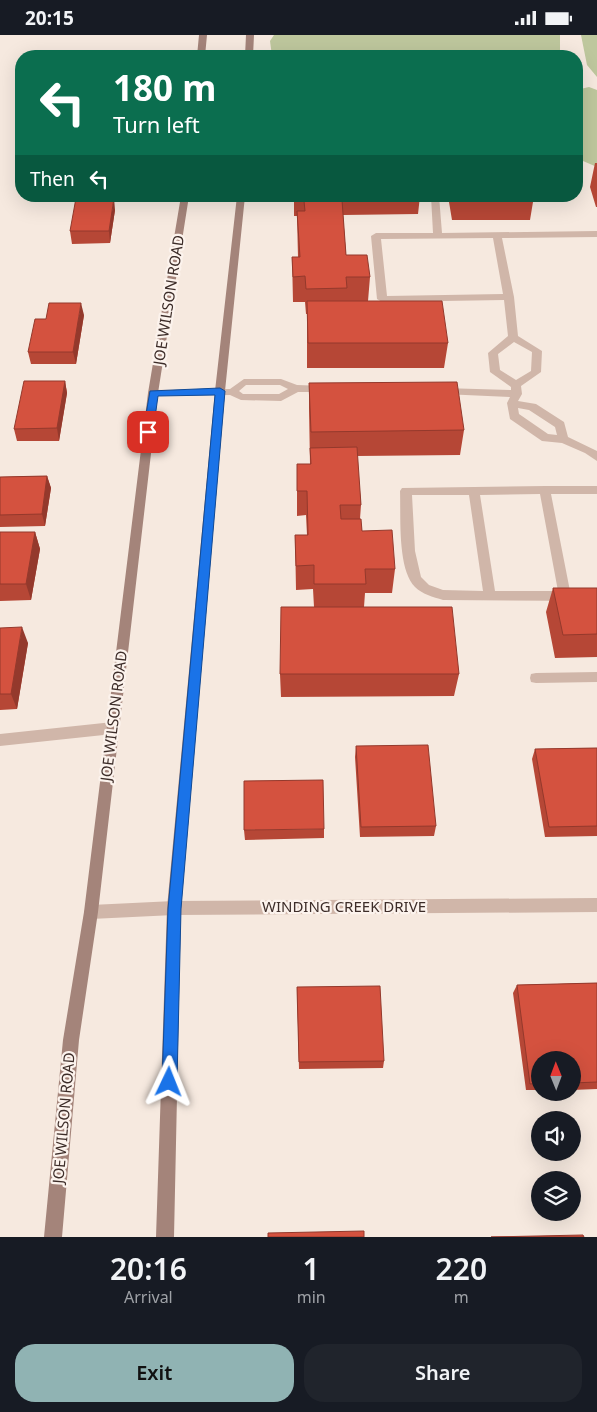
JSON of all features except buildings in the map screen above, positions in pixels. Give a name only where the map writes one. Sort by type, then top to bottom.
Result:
[{"type":"main road","points":[[202,50],[203,35]]},
{"type":"main road","points":[[249,50],[250,35]]},
{"type":"main road","name":"JOE WILSON ROAD","points":[[53,1237],[71,1040],[91,911],[153,393],[184,202]]},
{"type":"main road","points":[[165,1237],[174,909],[226,392],[241,202]]},
{"type":"street","points":[[435,202],[438,236]]},
{"type":"street","points":[[509,297],[382,299],[376,236],[597,234]]},
{"type":"street","points":[[496,235],[509,297],[513,337]]},
{"type":"street","points":[[513,337],[493,353],[495,372],[515,394],[560,425],[563,439]]},
{"type":"street","points":[[513,337],[537,351],[536,372],[515,394],[514,416],[546,438],[563,439],[589,450],[597,457]]},
{"type":"street","points":[[226,392],[244,382],[281,382],[296,388],[334,389]]},
{"type":"street","points":[[153,393],[226,392],[241,397],[282,398],[296,388]]},
{"type":"street","points":[[430,391],[515,394]]},
{"type":"street","points":[[545,490],[565,595]]},
{"type":"street","points":[[597,490],[406,491],[410,565],[416,579],[428,590],[443,595],[597,596]]},
{"type":"street","points":[[474,491],[490,595]]},
{"type":"street","points":[[536,678],[597,677]]},
{"type":"street","points":[[0,740],[113,728]]},
{"type":"street","name":"WINDING CREEK DRIVE","points":[[91,911],[597,905]]},
{"type":"green space","points":[[274,35],[560,35],[560,50],[271,50],[270,41]]},
{"type":"green space","points":[[581,35],[597,35],[597,77],[587,65]]},
{"type":"green space","points":[[589,87],[597,90],[597,167],[583,161],[583,88]]},
{"type":"route","points":[[148,432],[153,393],[220,391],[174,909],[169,1082]]}]
